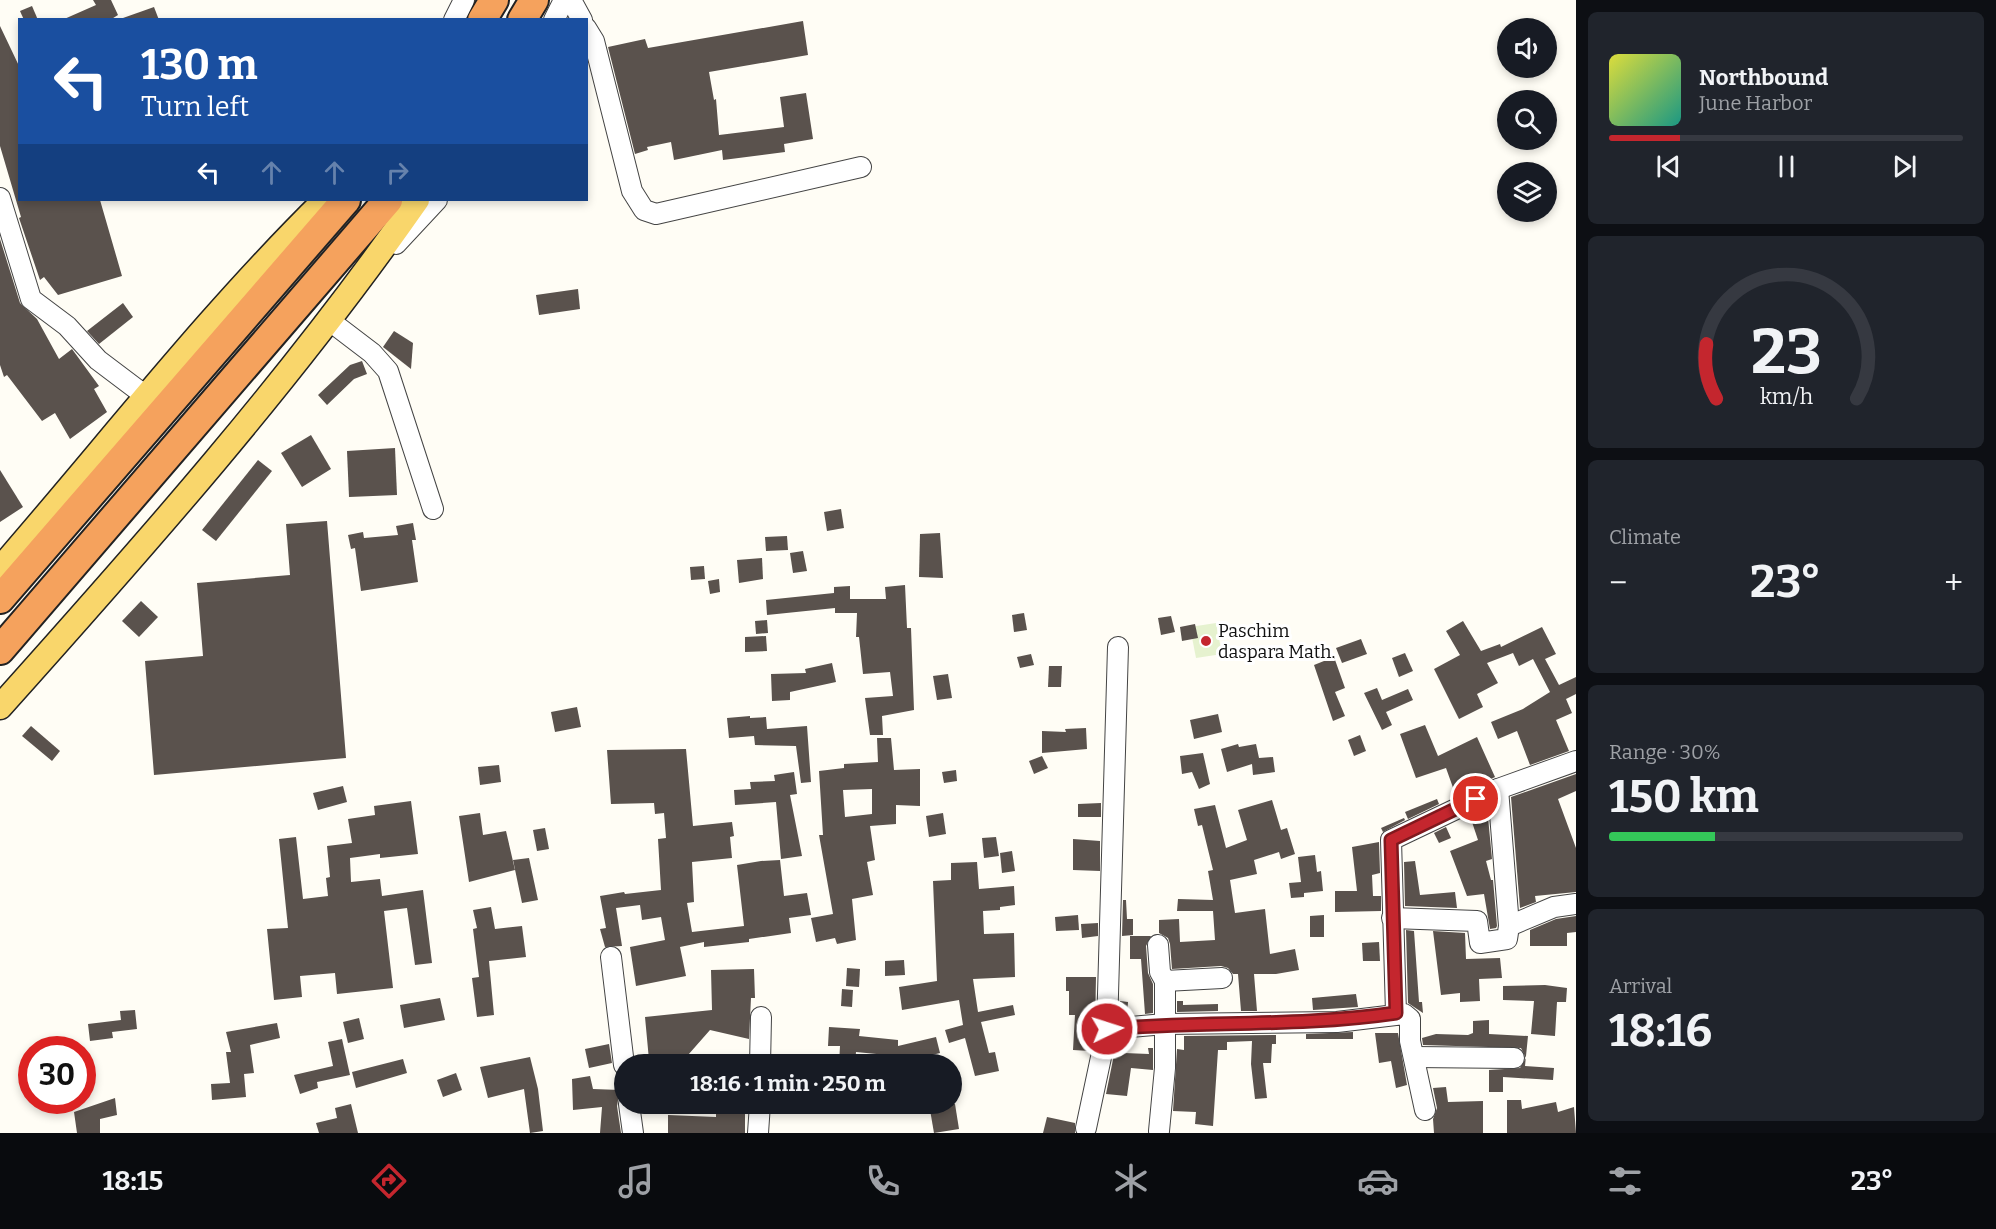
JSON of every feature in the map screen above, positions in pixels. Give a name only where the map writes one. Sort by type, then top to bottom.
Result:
[{"type":"highway","points":[[483,18],[494,0]]},
{"type":"highway","points":[[523,18],[534,0]]},
{"type":"highway","points":[[0,599],[345,201]]},
{"type":"highway","points":[[0,650],[387,201]]},
{"type":"main road","points":[[0,569],[227,301],[324,201]]},
{"type":"main road","points":[[0,707],[94,602],[330,321],[416,201]]},
{"type":"street","points":[[455,18],[464,0]]},
{"type":"street","points":[[555,18],[564,0]]},
{"type":"street","points":[[571,0],[581,18]]},
{"type":"street","points":[[588,31],[594,41],[632,191],[644,210],[656,214],[861,167]]},
{"type":"street","points":[[0,198],[31,299],[67,326],[98,360],[147,397]]},
{"type":"street","points":[[358,284],[436,201]]},
{"type":"street","points":[[330,321],[372,353],[388,371],[432,509]]},
{"type":"street","points":[[1086,1128],[1107,1029],[1118,647]]},
{"type":"street","points":[[1396,1013],[1391,840],[1498,789],[1576,760]]},
{"type":"street","points":[[1392,918],[1477,921],[1480,943],[1508,939],[1509,926],[1498,789]]},
{"type":"street","points":[[1509,926],[1554,907],[1576,904]]},
{"type":"street","points":[[1158,945],[1160,972],[1165,981],[1165,1068],[1159,1131]]},
{"type":"street","points":[[610,957],[623,1054]]},
{"type":"street","points":[[1165,981],[1222,978]]},
{"type":"street","points":[[1107,1029],[1165,1024],[1337,1022],[1396,1013],[1404,1014],[1410,1019],[1410,1041],[1425,1110]]},
{"type":"street","points":[[760,1017],[760,1054]]},
{"type":"street","points":[[1414,1057],[1514,1058]]},
{"type":"street","points":[[630,1114],[633,1133]]},
{"type":"street","points":[[759,1133],[760,1114]]},
{"type":"green space","name":"Paschim daspara Math.","points":[[1216,623],[1222,654],[1196,658],[1190,627]]},
{"type":"building","points":[[93,0],[111,0],[118,15],[113,18],[67,18],[96,5]]},
{"type":"building","points":[[32,6],[37,18],[23,18],[20,11]]},
{"type":"building","points":[[154,7],[158,18],[123,18]]},
{"type":"building","points":[[803,21],[808,55],[709,72],[714,100],[716,99],[719,135],[784,127],[780,97],[806,93],[813,139],[784,144],[785,152],[723,160],[722,150],[674,160],[671,142],[647,147],[648,150],[635,154],[608,47],[645,39],[648,48]]},
{"type":"building","points":[[0,26],[18,64],[18,201],[100,201],[122,276],[58,295],[44,277],[40,280],[19,218],[21,217],[0,146]]},
{"type":"building","points":[[0,239],[20,303],[37,319],[59,359],[72,349],[99,386],[94,389],[107,412],[70,439],[55,413],[42,421],[7,375],[4,377],[0,365]]},
{"type":"building","points":[[578,289],[580,309],[539,315],[536,295]]},
{"type":"building","points":[[123,303],[133,317],[99,344],[87,331]]},
{"type":"building","points":[[394,331],[413,343],[411,369],[383,347]]},
{"type":"building","points":[[362,361],[367,374],[354,379],[327,405],[318,395],[350,365]]},
{"type":"building","points":[[311,435],[331,469],[302,487],[281,453]]},
{"type":"building","points":[[395,448],[397,495],[349,497],[347,451]]},
{"type":"building","points":[[258,460],[272,471],[216,541],[202,530]]},
{"type":"building","points":[[0,470],[23,507],[0,522]]},
{"type":"building","points":[[841,509],[844,528],[827,531],[824,512]]},
{"type":"building","points":[[327,521],[346,758],[154,775],[145,661],[203,656],[197,583],[290,575],[286,524]]},
{"type":"building","points":[[413,523],[416,540],[412,540],[418,582],[361,591],[355,548],[351,549],[348,535],[363,532],[364,538],[398,535],[396,526]]},
{"type":"building","points":[[940,533],[943,578],[919,577],[920,534]]},
{"type":"building","points":[[787,536],[788,550],[766,551],[765,537]]},
{"type":"building","points":[[803,551],[807,571],[793,573],[790,553]]},
{"type":"building","points":[[762,558],[763,579],[739,583],[737,560]]},
{"type":"building","points":[[704,566],[705,579],[691,580],[690,567]]},
{"type":"building","points":[[719,579],[720,592],[710,594],[708,581]]},
{"type":"building","points":[[905,585],[907,628],[911,628],[914,710],[882,716],[883,735],[870,735],[865,698],[893,696],[890,672],[863,674],[859,637],[856,637],[857,613],[835,613],[835,608],[767,615],[766,600],[834,593],[834,587],[850,586],[850,599],[886,599],[885,587]]},
{"type":"building","points":[[141,601],[158,617],[139,637],[122,621]]},
{"type":"building","points":[[1024,613],[1027,630],[1014,632],[1012,615]]},
{"type":"building","points":[[1171,616],[1175,632],[1161,635],[1158,618]]},
{"type":"building","points":[[767,620],[768,633],[756,634],[755,621]]},
{"type":"building","points":[[1463,621],[1481,651],[1500,644],[1501,647],[1542,627],[1556,654],[1545,659],[1559,685],[1576,677],[1576,694],[1566,699],[1572,713],[1556,720],[1569,751],[1530,765],[1517,731],[1498,739],[1491,722],[1523,709],[1550,692],[1533,659],[1519,666],[1513,653],[1487,663],[1498,683],[1477,694],[1483,707],[1459,719],[1434,669],[1460,655],[1446,631]]},
{"type":"building","points":[[1195,624],[1198,638],[1182,641],[1180,627]]},
{"type":"building","points":[[766,636],[767,651],[745,652],[745,637]]},
{"type":"building","points":[[1361,639],[1367,654],[1342,663],[1336,648]]},
{"type":"building","points":[[1405,653],[1413,671],[1399,677],[1392,658]]},
{"type":"building","points":[[1031,654],[1034,665],[1020,668],[1017,657]]},
{"type":"building","points":[[1334,657],[1345,688],[1335,692],[1345,716],[1333,721],[1314,665]]},
{"type":"building","points":[[832,663],[836,682],[790,692],[790,700],[772,701],[771,674],[806,673],[805,669]]},
{"type":"building","points":[[1049,666],[1062,666],[1061,687],[1048,687]]},
{"type":"building","points":[[948,674],[952,698],[937,700],[933,676]]},
{"type":"building","points":[[1377,688],[1382,700],[1408,689],[1413,700],[1386,712],[1392,725],[1382,730],[1364,693]]},
{"type":"building","points":[[577,707],[581,727],[555,732],[551,712]]},
{"type":"building","points":[[1218,714],[1222,732],[1194,739],[1190,720]]},
{"type":"building","points":[[750,716],[750,718],[766,717],[767,729],[807,726],[811,782],[801,783],[796,746],[755,745],[754,736],[729,738],[727,718]]},
{"type":"building","points":[[1425,725],[1438,756],[1477,737],[1495,777],[1456,796],[1446,768],[1416,778],[1400,734]]},
{"type":"building","points":[[31,726],[60,751],[52,761],[22,736]]},
{"type":"building","points":[[1086,728],[1087,749],[1042,753],[1042,731],[1066,732],[1065,729]]},
{"type":"building","points":[[1360,735],[1366,751],[1354,756],[1348,740]]},
{"type":"building","points":[[877,738],[891,738],[894,770],[920,769],[920,806],[896,805],[896,824],[870,826],[875,860],[867,862],[873,895],[852,899],[856,940],[837,944],[835,938],[816,942],[811,918],[833,914],[819,835],[823,835],[819,771],[844,768],[844,764],[878,762]],"holes":[[[872,789],[872,814],[845,817],[843,790]]]},
{"type":"building","points":[[1238,744],[1239,747],[1256,744],[1259,758],[1273,757],[1275,772],[1253,775],[1252,764],[1227,772],[1221,749]]},
{"type":"building","points":[[686,749],[693,826],[732,822],[734,836],[730,837],[732,858],[692,862],[694,902],[687,903],[692,932],[744,926],[737,865],[761,861],[780,860],[784,896],[807,893],[811,915],[789,918],[791,933],[749,939],[749,942],[704,947],[704,942],[680,947],[686,976],[636,986],[630,947],[665,940],[661,917],[642,920],[640,905],[616,908],[622,946],[605,947],[600,929],[606,928],[600,896],[661,890],[658,839],[666,838],[664,813],[655,814],[654,803],[611,804],[607,750]]},
{"type":"building","points":[[1203,753],[1210,784],[1199,789],[1192,772],[1182,774],[1180,756]]},
{"type":"building","points":[[1042,756],[1048,768],[1034,774],[1029,761]]},
{"type":"building","points":[[499,765],[501,782],[480,785],[478,767]]},
{"type":"building","points":[[956,770],[957,781],[944,783],[942,772]]},
{"type":"building","points":[[794,772],[797,794],[790,795],[802,856],[781,859],[776,802],[735,805],[734,790],[751,789],[750,782],[775,781],[774,775]]},
{"type":"building","points":[[1576,774],[1576,791],[1558,799],[1576,848],[1576,892],[1535,896],[1536,902],[1520,908],[1511,797]]},
{"type":"building","points":[[343,786],[347,802],[318,810],[313,793]]},
{"type":"building","points":[[1437,799],[1439,804],[1408,819],[1405,812]]},
{"type":"building","points":[[1272,800],[1281,830],[1287,828],[1295,854],[1281,859],[1279,852],[1254,860],[1257,874],[1230,880],[1235,913],[1265,909],[1270,954],[1295,949],[1299,970],[1276,974],[1254,974],[1257,1011],[1241,1011],[1238,974],[1233,974],[1228,968],[1221,966],[1172,969],[1170,944],[1168,938],[1159,933],[1159,920],[1179,919],[1180,942],[1215,940],[1213,911],[1177,911],[1178,899],[1213,900],[1208,871],[1213,870],[1202,825],[1198,826],[1194,809],[1215,805],[1226,848],[1247,840],[1238,810]]},
{"type":"building","points":[[411,801],[418,854],[380,858],[380,854],[350,858],[351,882],[380,879],[382,896],[423,890],[432,963],[415,965],[407,908],[384,911],[393,988],[337,994],[335,973],[300,976],[302,997],[274,1000],[267,929],[288,928],[279,839],[296,837],[303,899],[328,896],[326,878],[330,877],[327,846],[352,843],[348,819],[375,815],[374,806]]},
{"type":"building","points":[[1101,803],[1101,817],[1078,817],[1078,804]]},
{"type":"building","points":[[1487,807],[1492,859],[1486,861],[1491,880],[1493,880],[1497,926],[1490,929],[1484,894],[1467,896],[1450,851],[1478,840],[1470,816]]},
{"type":"building","points":[[480,813],[483,835],[506,831],[515,870],[469,882],[459,816]]},
{"type":"building","points":[[943,813],[946,834],[929,837],[926,816]]},
{"type":"building","points":[[1404,818],[1405,820],[1383,832],[1381,828]]},
{"type":"building","points":[[1446,827],[1451,838],[1439,843],[1434,833]]},
{"type":"building","points":[[545,828],[549,849],[537,851],[533,830]]},
{"type":"building","points":[[996,837],[999,856],[984,858],[982,838]]},
{"type":"building","points":[[1073,839],[1100,841],[1100,871],[1073,870]]},
{"type":"building","points":[[1379,842],[1380,873],[1372,875],[1373,896],[1381,896],[1381,911],[1335,912],[1335,891],[1357,891],[1352,847]]},
{"type":"building","points":[[1012,851],[1015,871],[1002,873],[1000,853]]},
{"type":"building","points":[[1315,855],[1317,872],[1321,871],[1323,891],[1304,893],[1304,897],[1291,898],[1289,883],[1301,882],[1298,857]]},
{"type":"building","points":[[529,858],[538,900],[522,903],[513,860]]},
{"type":"building","points":[[1415,861],[1420,895],[1455,892],[1457,908],[1405,906],[1404,862]]},
{"type":"building","points":[[977,862],[979,889],[1014,886],[1015,905],[1000,907],[1000,910],[983,911],[984,934],[1014,933],[1015,977],[973,979],[978,1012],[1013,1005],[1015,1015],[981,1022],[989,1053],[995,1052],[999,1071],[975,1076],[965,1038],[949,1043],[945,1030],[963,1025],[959,1000],[902,1010],[899,987],[937,981],[933,881],[951,880],[951,863]]},
{"type":"building","points":[[1123,900],[1126,900],[1127,919],[1133,919],[1133,935],[1122,936]]},
{"type":"building","points":[[491,907],[495,929],[522,926],[526,957],[489,961],[494,1015],[477,1017],[472,978],[479,977],[473,929],[477,928],[473,910]]},
{"type":"building","points":[[1078,915],[1079,930],[1056,931],[1055,917]]},
{"type":"building","points":[[1324,915],[1324,937],[1310,937],[1310,916]]},
{"type":"building","points":[[1576,916],[1576,932],[1567,933],[1567,946],[1530,946],[1530,930],[1556,919]]},
{"type":"building","points":[[1098,923],[1098,936],[1082,938],[1081,924]]},
{"type":"building","points":[[1406,930],[1414,931],[1419,1002],[1422,1002],[1423,1013],[1408,1003]]},
{"type":"building","points":[[1433,931],[1465,933],[1466,959],[1500,958],[1502,978],[1479,979],[1480,1001],[1460,1002],[1460,993],[1441,995]]},
{"type":"building","points":[[1130,936],[1151,936],[1146,946],[1148,973],[1153,984],[1153,1013],[1145,1014],[1141,959],[1130,959]]},
{"type":"building","points":[[1379,942],[1380,961],[1363,961],[1362,943]]},
{"type":"building","points":[[904,960],[905,975],[885,976],[885,961]]},
{"type":"building","points":[[847,968],[860,969],[859,987],[846,986]]},
{"type":"building","points":[[754,969],[755,998],[751,998],[749,1039],[710,1030],[689,1054],[648,1054],[645,1017],[712,1010],[711,970]]},
{"type":"building","points":[[1066,977],[1096,977],[1095,1028],[1090,1051],[1073,1050],[1075,1015],[1069,1015],[1069,991],[1066,991]]},
{"type":"building","points":[[1545,985],[1567,988],[1566,1002],[1557,1002],[1555,1036],[1531,1034],[1534,1001],[1503,1000],[1503,986]]},
{"type":"building","points":[[842,989],[853,990],[852,1007],[841,1006]]},
{"type":"building","points":[[1356,994],[1358,1007],[1313,1010],[1312,998]]},
{"type":"building","points":[[440,998],[445,1020],[404,1028],[400,1005]]},
{"type":"building","points":[[1120,1001],[1128,1002],[1127,1015],[1119,1016]]},
{"type":"building","points":[[1177,1001],[1183,1001],[1183,1005],[1218,1004],[1218,1011],[1177,1012]]},
{"type":"building","points":[[135,1010],[137,1029],[112,1032],[113,1038],[96,1040],[96,1036],[89,1036],[88,1024],[121,1020],[120,1011]]},
{"type":"building","points":[[359,1018],[364,1039],[348,1043],[343,1022]]},
{"type":"building","points":[[1489,1020],[1489,1034],[1528,1036],[1526,1058],[1521,1048],[1423,1045],[1422,1038],[1436,1034],[1468,1035],[1473,1033],[1473,1021]]},
{"type":"building","points":[[277,1023],[280,1038],[250,1045],[254,1073],[244,1074],[246,1097],[212,1100],[211,1084],[230,1083],[226,1052],[231,1052],[226,1032]]},
{"type":"building","points":[[829,1027],[860,1029],[859,1036],[898,1040],[898,1046],[936,1037],[940,1053],[856,1052],[856,1054],[840,1054],[840,1046],[828,1046]]},
{"type":"building","points":[[1353,1032],[1353,1039],[1306,1039],[1306,1034]]},
{"type":"building","points":[[1375,1033],[1398,1033],[1407,1085],[1396,1088],[1391,1061],[1379,1063]]},
{"type":"building","points":[[1276,1035],[1276,1044],[1272,1044],[1271,1063],[1263,1063],[1267,1098],[1255,1099],[1251,1064],[1252,1041],[1227,1042],[1227,1050],[1218,1050],[1213,1126],[1195,1124],[1196,1112],[1173,1111],[1177,1049],[1184,1050],[1184,1036]]},
{"type":"building","points":[[342,1039],[350,1075],[317,1082],[318,1088],[300,1094],[294,1075],[333,1066],[328,1042]]},
{"type":"building","points":[[1117,1040],[1125,1040],[1124,1053],[1149,1054],[1148,1048],[1153,1048],[1153,1070],[1131,1068],[1127,1096],[1106,1094]]},
{"type":"building","points":[[609,1044],[612,1063],[589,1068],[585,1049]]},
{"type":"building","points":[[530,1057],[538,1089],[543,1131],[530,1133],[524,1089],[488,1098],[480,1067]]},
{"type":"building","points":[[1526,1058],[1525,1066],[1554,1068],[1553,1080],[1503,1077],[1503,1092],[1489,1092],[1489,1070],[1520,1068]]},
{"type":"building","points":[[403,1059],[407,1073],[356,1088],[352,1072]]},
{"type":"building","points":[[456,1073],[462,1090],[443,1097],[437,1080]]},
{"type":"building","points":[[590,1076],[593,1089],[614,1090],[614,1114],[618,1114],[621,1133],[600,1133],[602,1107],[573,1110],[572,1079]]},
{"type":"building","points":[[1446,1087],[1448,1102],[1483,1101],[1483,1133],[1434,1133],[1433,1119],[1437,1108],[1433,1088]]},
{"type":"building","points":[[115,1098],[117,1115],[100,1119],[100,1133],[77,1133],[74,1114],[96,1114],[96,1104]]},
{"type":"building","points":[[1507,1100],[1521,1100],[1522,1109],[1556,1102],[1558,1112],[1574,1107],[1576,1133],[1507,1133]]},
{"type":"building","points":[[351,1104],[358,1133],[319,1133],[316,1123],[337,1118],[335,1108]]},
{"type":"building","points":[[716,1114],[745,1114],[745,1133],[668,1133],[668,1115],[716,1117]]},
{"type":"building","points":[[931,1114],[957,1114],[959,1129],[934,1133]]},
{"type":"building","points":[[1047,1117],[1075,1123],[1075,1133],[1043,1133]]},
{"type":"place","name":"Paschim daspara Math.","points":[[1206,641]]},
{"type":"route","points":[[1107,1029],[1165,1024],[1337,1022],[1396,1013],[1391,906],[1393,884],[1391,840],[1476,799]]}]
